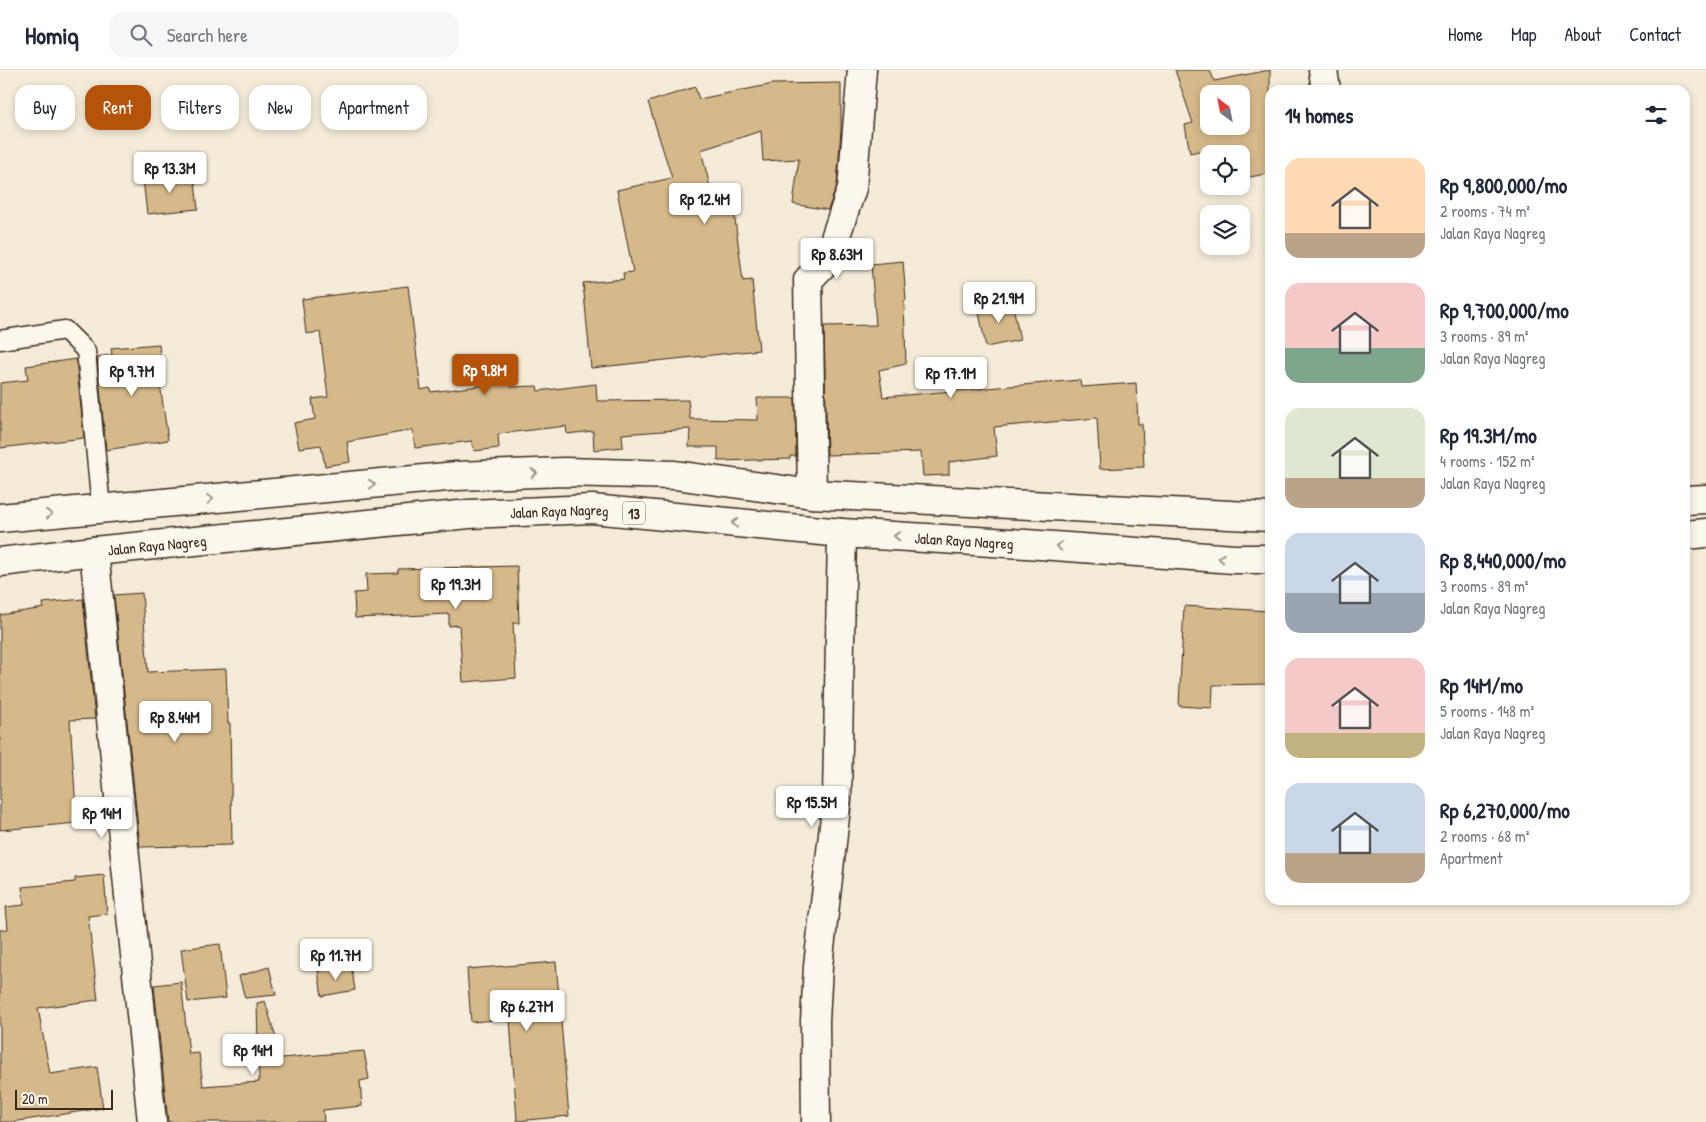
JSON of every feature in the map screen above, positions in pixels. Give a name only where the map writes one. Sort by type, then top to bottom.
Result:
[{"type":"main road","points":[[812,494],[808,280],[828,259],[852,188],[862,70]]},
{"type":"main road","points":[[1323,70],[1325,85]]},
{"type":"main road","points":[[0,518],[457,476],[564,472],[675,475],[812,494],[1265,517]]},
{"type":"main road","points":[[1690,500],[1706,499]]},
{"type":"main road","name":"Jalan Raya Nagreg","points":[[0,562],[469,514],[592,509],[842,533],[1234,559],[1265,559]]},
{"type":"main road","points":[[816,1122],[815,1022],[818,966],[837,799],[842,533]]},
{"type":"main road","points":[[1690,535],[1706,533]]},
{"type":"main road","points":[[94,551],[152,1122]]},
{"type":"lane","points":[[0,340],[66,330],[86,351],[101,509]]},
{"type":"building","points":[[1175,70],[1210,70],[1214,81],[1270,70],[1270,85],[1265,85],[1265,174],[1250,177],[1250,145],[1200,145],[1200,151],[1190,153],[1185,125],[1193,123]]},
{"type":"building","points":[[841,83],[841,128],[837,185],[828,210],[793,204],[799,159],[763,161],[761,131],[701,150],[713,199],[732,196],[743,281],[752,280],[759,350],[591,368],[583,283],[624,279],[623,273],[633,272],[617,190],[672,178],[648,102],[695,87],[699,99],[773,84]]},
{"type":"building","points":[[194,174],[198,209],[147,214],[143,179]]},
{"type":"building","points":[[903,261],[906,300],[904,301],[906,364],[879,370],[883,397],[1080,380],[1081,387],[1136,383],[1138,424],[1142,424],[1144,467],[1100,469],[1097,418],[994,427],[997,456],[949,462],[949,475],[923,476],[921,452],[827,455],[824,326],[876,325],[871,264]]},
{"type":"building","points":[[408,286],[421,390],[430,388],[431,392],[511,382],[511,387],[537,386],[538,391],[596,384],[597,401],[688,400],[690,419],[758,420],[757,398],[795,398],[796,456],[790,456],[790,459],[718,461],[718,447],[689,447],[690,429],[622,434],[623,447],[594,450],[593,431],[567,434],[566,426],[498,434],[499,448],[474,451],[472,441],[415,448],[413,430],[347,442],[350,462],[325,466],[321,445],[299,448],[294,423],[315,419],[312,399],[328,397],[320,332],[306,334],[302,299]]},
{"type":"building","points":[[1012,301],[1020,340],[986,347],[978,308]]},
{"type":"building","points":[[159,344],[161,369],[158,370],[168,440],[106,450],[97,357],[112,355],[111,348]]},
{"type":"building","points":[[76,359],[84,438],[0,448],[0,383],[28,380],[26,366]]},
{"type":"building","points":[[517,566],[519,623],[513,623],[516,678],[463,682],[459,625],[449,626],[449,614],[355,618],[354,593],[367,592],[366,574],[398,573],[398,569]]},
{"type":"building","points":[[142,593],[148,672],[226,669],[228,723],[230,723],[232,845],[140,847],[114,595]]},
{"type":"building","points":[[83,599],[95,719],[70,720],[77,823],[0,830],[0,615],[44,608],[43,603]]},
{"type":"building","points":[[1184,606],[1265,611],[1265,684],[1213,685],[1212,708],[1179,706]]},
{"type":"building","points":[[104,875],[107,914],[88,916],[98,1000],[38,1008],[50,1074],[97,1067],[103,1108],[12,1122],[0,1122],[0,930],[8,929],[6,907],[24,905],[22,887],[75,882],[75,878]]},
{"type":"building","points":[[220,944],[226,998],[188,1002],[181,949]]},
{"type":"building","points":[[556,962],[569,1116],[517,1121],[510,1019],[471,1022],[467,969]]},
{"type":"building","points":[[351,965],[355,990],[322,996],[318,971]]},
{"type":"building","points":[[269,967],[276,995],[245,998],[239,976]]},
{"type":"building","points":[[181,982],[189,1054],[199,1053],[203,1086],[259,1082],[257,1003],[265,1001],[282,1058],[364,1051],[369,1079],[360,1081],[362,1106],[323,1110],[324,1122],[168,1122],[154,985]]}]
